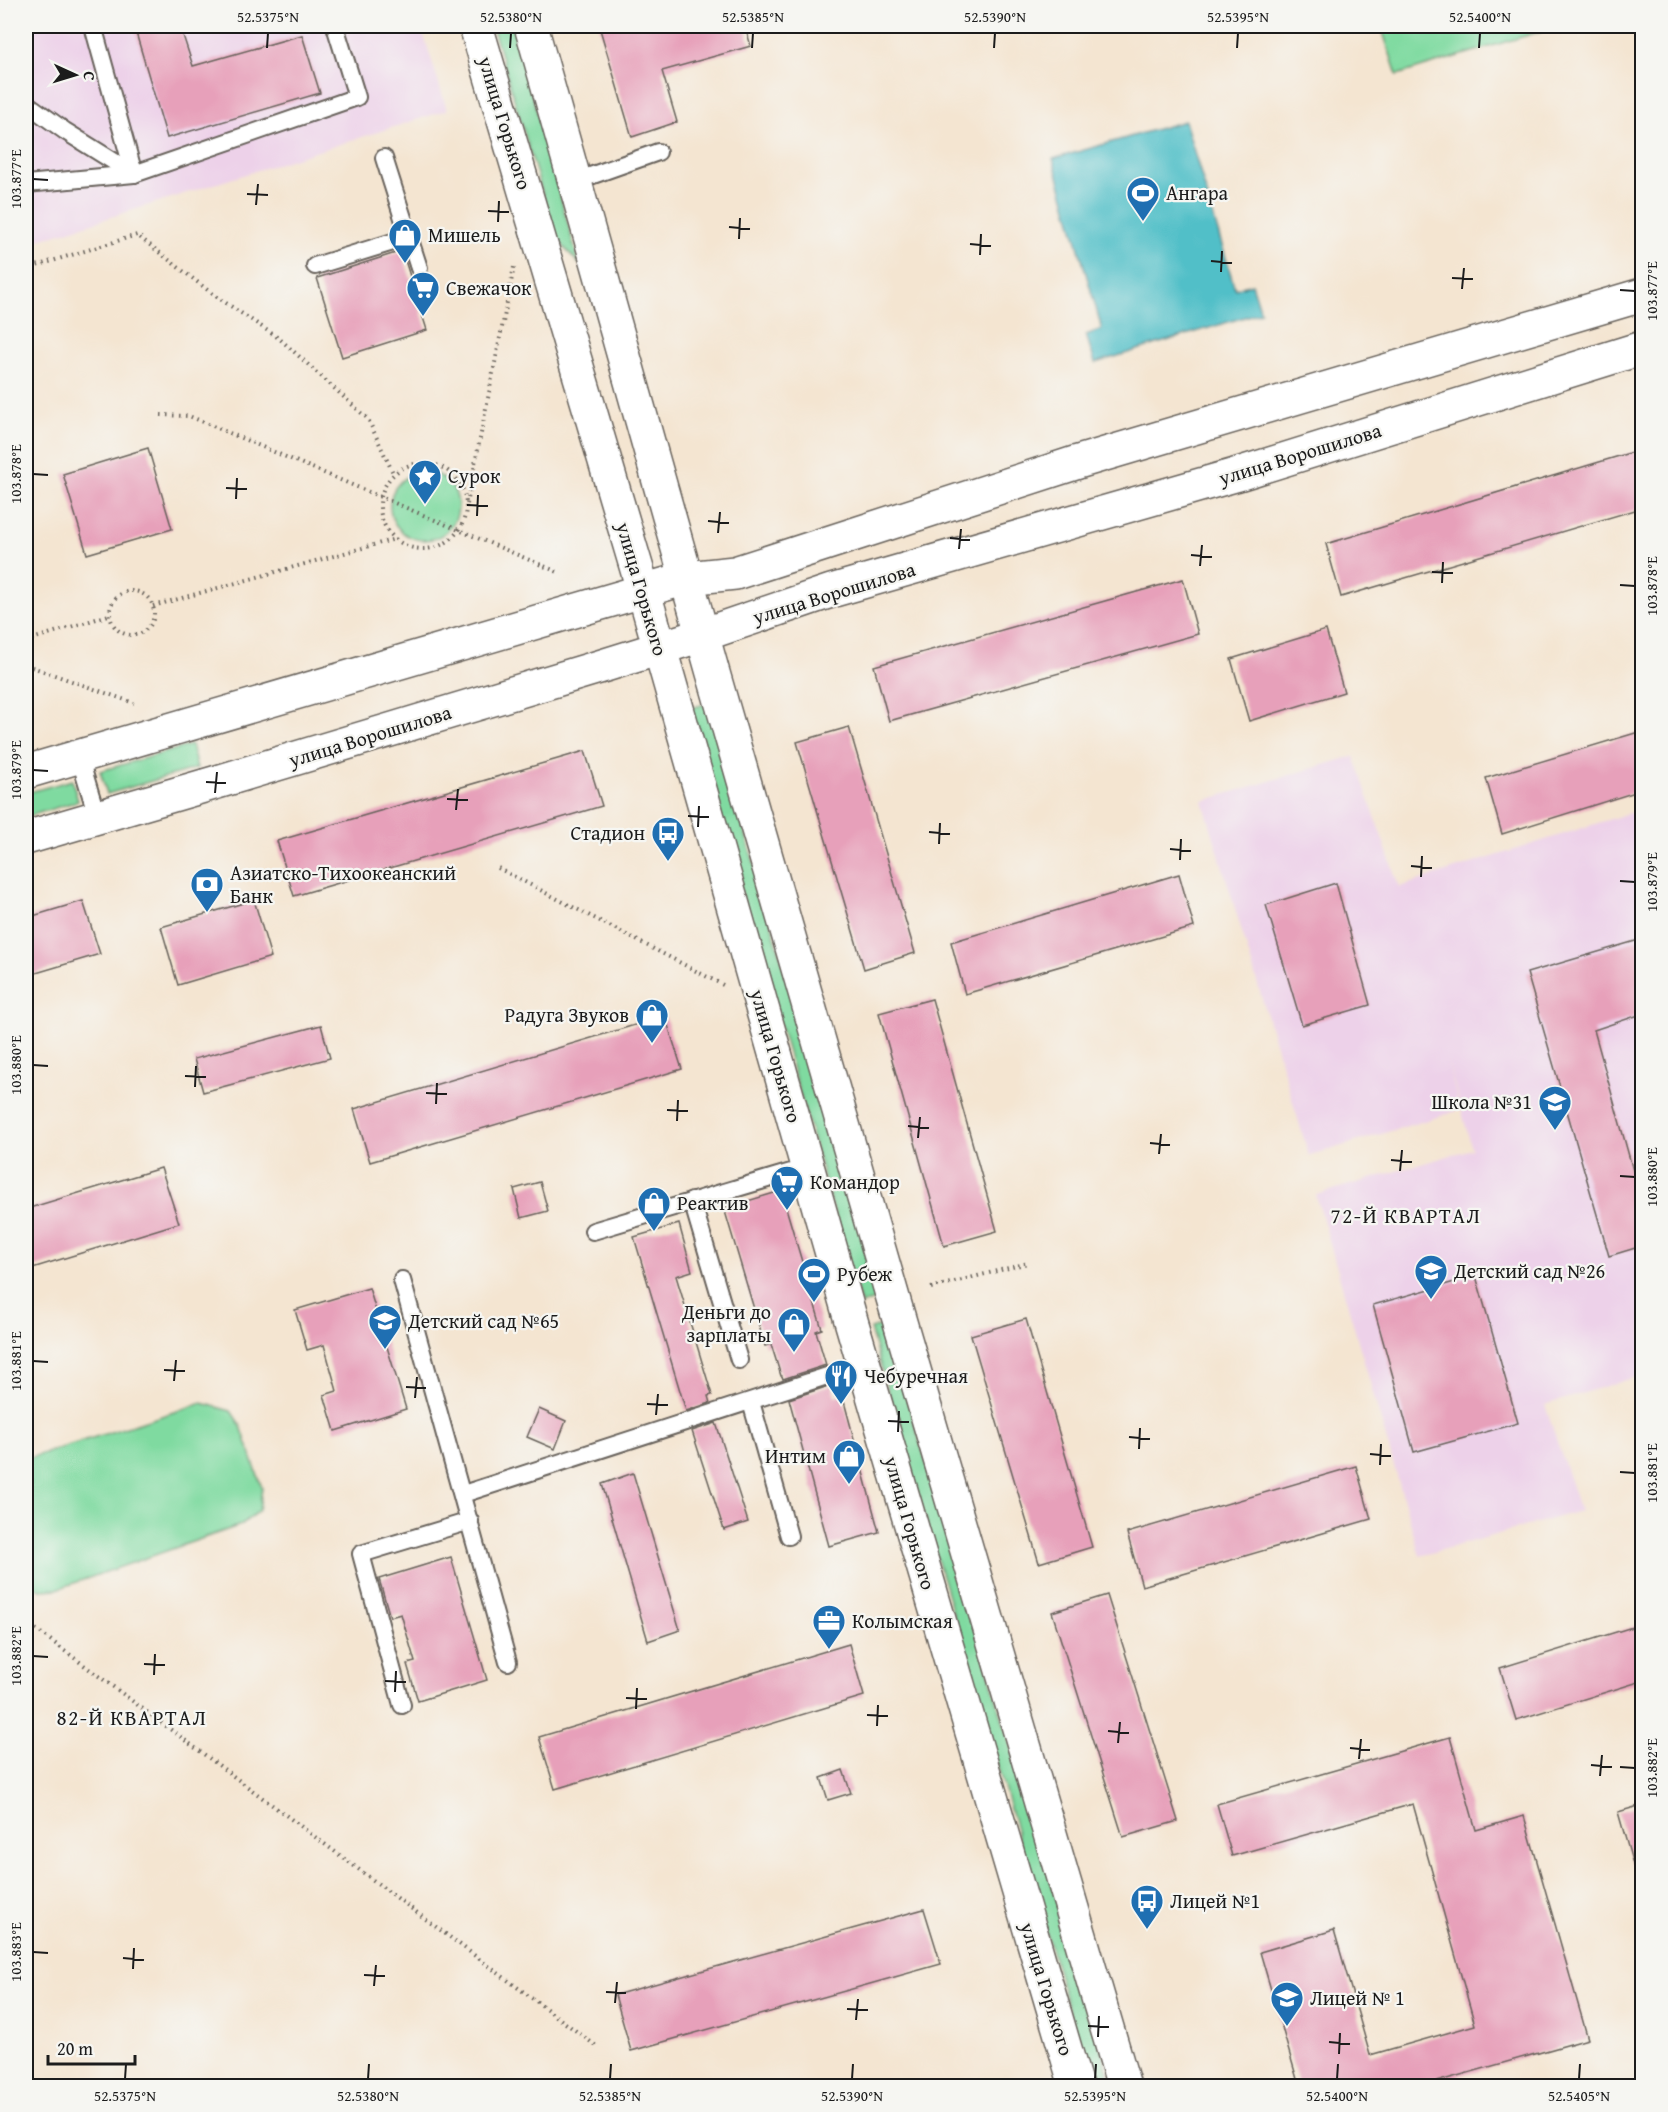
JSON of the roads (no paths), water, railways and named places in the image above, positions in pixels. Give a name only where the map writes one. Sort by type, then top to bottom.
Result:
[{"type":"main road","name":"улица Горького","points":[[476,26],[644,591],[864,1364],[1076,2086]]},
{"type":"main road","points":[[531,26],[702,635],[897,1312],[1124,2086]]},
{"type":"main road","points":[[26,772],[687,578],[735,573],[1078,462],[1642,295]]},
{"type":"main road","name":"улица Ворошилова","points":[[26,838],[702,635],[831,591],[1235,475],[1642,348]]},
{"type":"lane","points":[[93,26],[135,174]]},
{"type":"lane","points":[[26,184],[135,174],[357,97],[335,26]]},
{"type":"lane","points":[[26,103],[65,131],[135,174]]},
{"type":"lane","points":[[576,181],[658,152]]},
{"type":"lane","points":[[384,158],[419,268]]},
{"type":"lane","points":[[315,266],[409,237]]},
{"type":"lane","points":[[79,756],[97,816]]},
{"type":"lane","points":[[593,1231],[808,1167]]},
{"type":"lane","points":[[692,1201],[739,1360]]},
{"type":"lane","points":[[402,1280],[508,1662]]},
{"type":"lane","points":[[463,1494],[864,1364]]},
{"type":"lane","points":[[751,1402],[789,1536]]},
{"type":"lane","points":[[402,1705],[361,1554],[470,1521]]},
{"type":"water","name":"Ангара","points":[[1185,121],[1235,289],[1252,284],[1261,312],[1095,363],[1086,335],[1102,329],[1053,159]]},
{"type":"place","name":"Ангара","points":[[1143,222]]},
{"type":"place","name":"Мишель","points":[[405,264]]},
{"type":"place","name":"Свежачок","points":[[423,317]]},
{"type":"place","name":"Сурок","points":[[425,505]]},
{"type":"place","name":"Стадион","points":[[668,862]]},
{"type":"place","name":"Азиатско-Тихоокеанский Банк","points":[[207,913]]},
{"type":"place","name":"Радуга Звуков","points":[[652,1044]]},
{"type":"place","name":"Школа №31","points":[[1555,1131]]},
{"type":"place","name":"Командор","points":[[787,1211]]},
{"type":"place","name":"Реактив","points":[[654,1232]]},
{"type":"place","name":"Детский сад №26","points":[[1431,1300]]},
{"type":"place","name":"Рубеж","points":[[814,1303]]},
{"type":"place","name":"Детский сад №65","points":[[385,1350]]},
{"type":"place","name":"Деньги до зарплаты","points":[[794,1353]]},
{"type":"place","name":"Чебуречная","points":[[841,1405]]},
{"type":"place","name":"Интим","points":[[849,1485]]},
{"type":"place","name":"Колымская","points":[[829,1650]]},
{"type":"place","name":"Лицей №1","points":[[1147,1930]]},
{"type":"place","name":"Лицей № 1","points":[[1287,2027]]},
{"type":"district","name":"72-Й КВАРТАЛ","points":[[1406,1216]]},
{"type":"district","name":"82-Й КВАРТАЛ","points":[[132,1718]]}]
